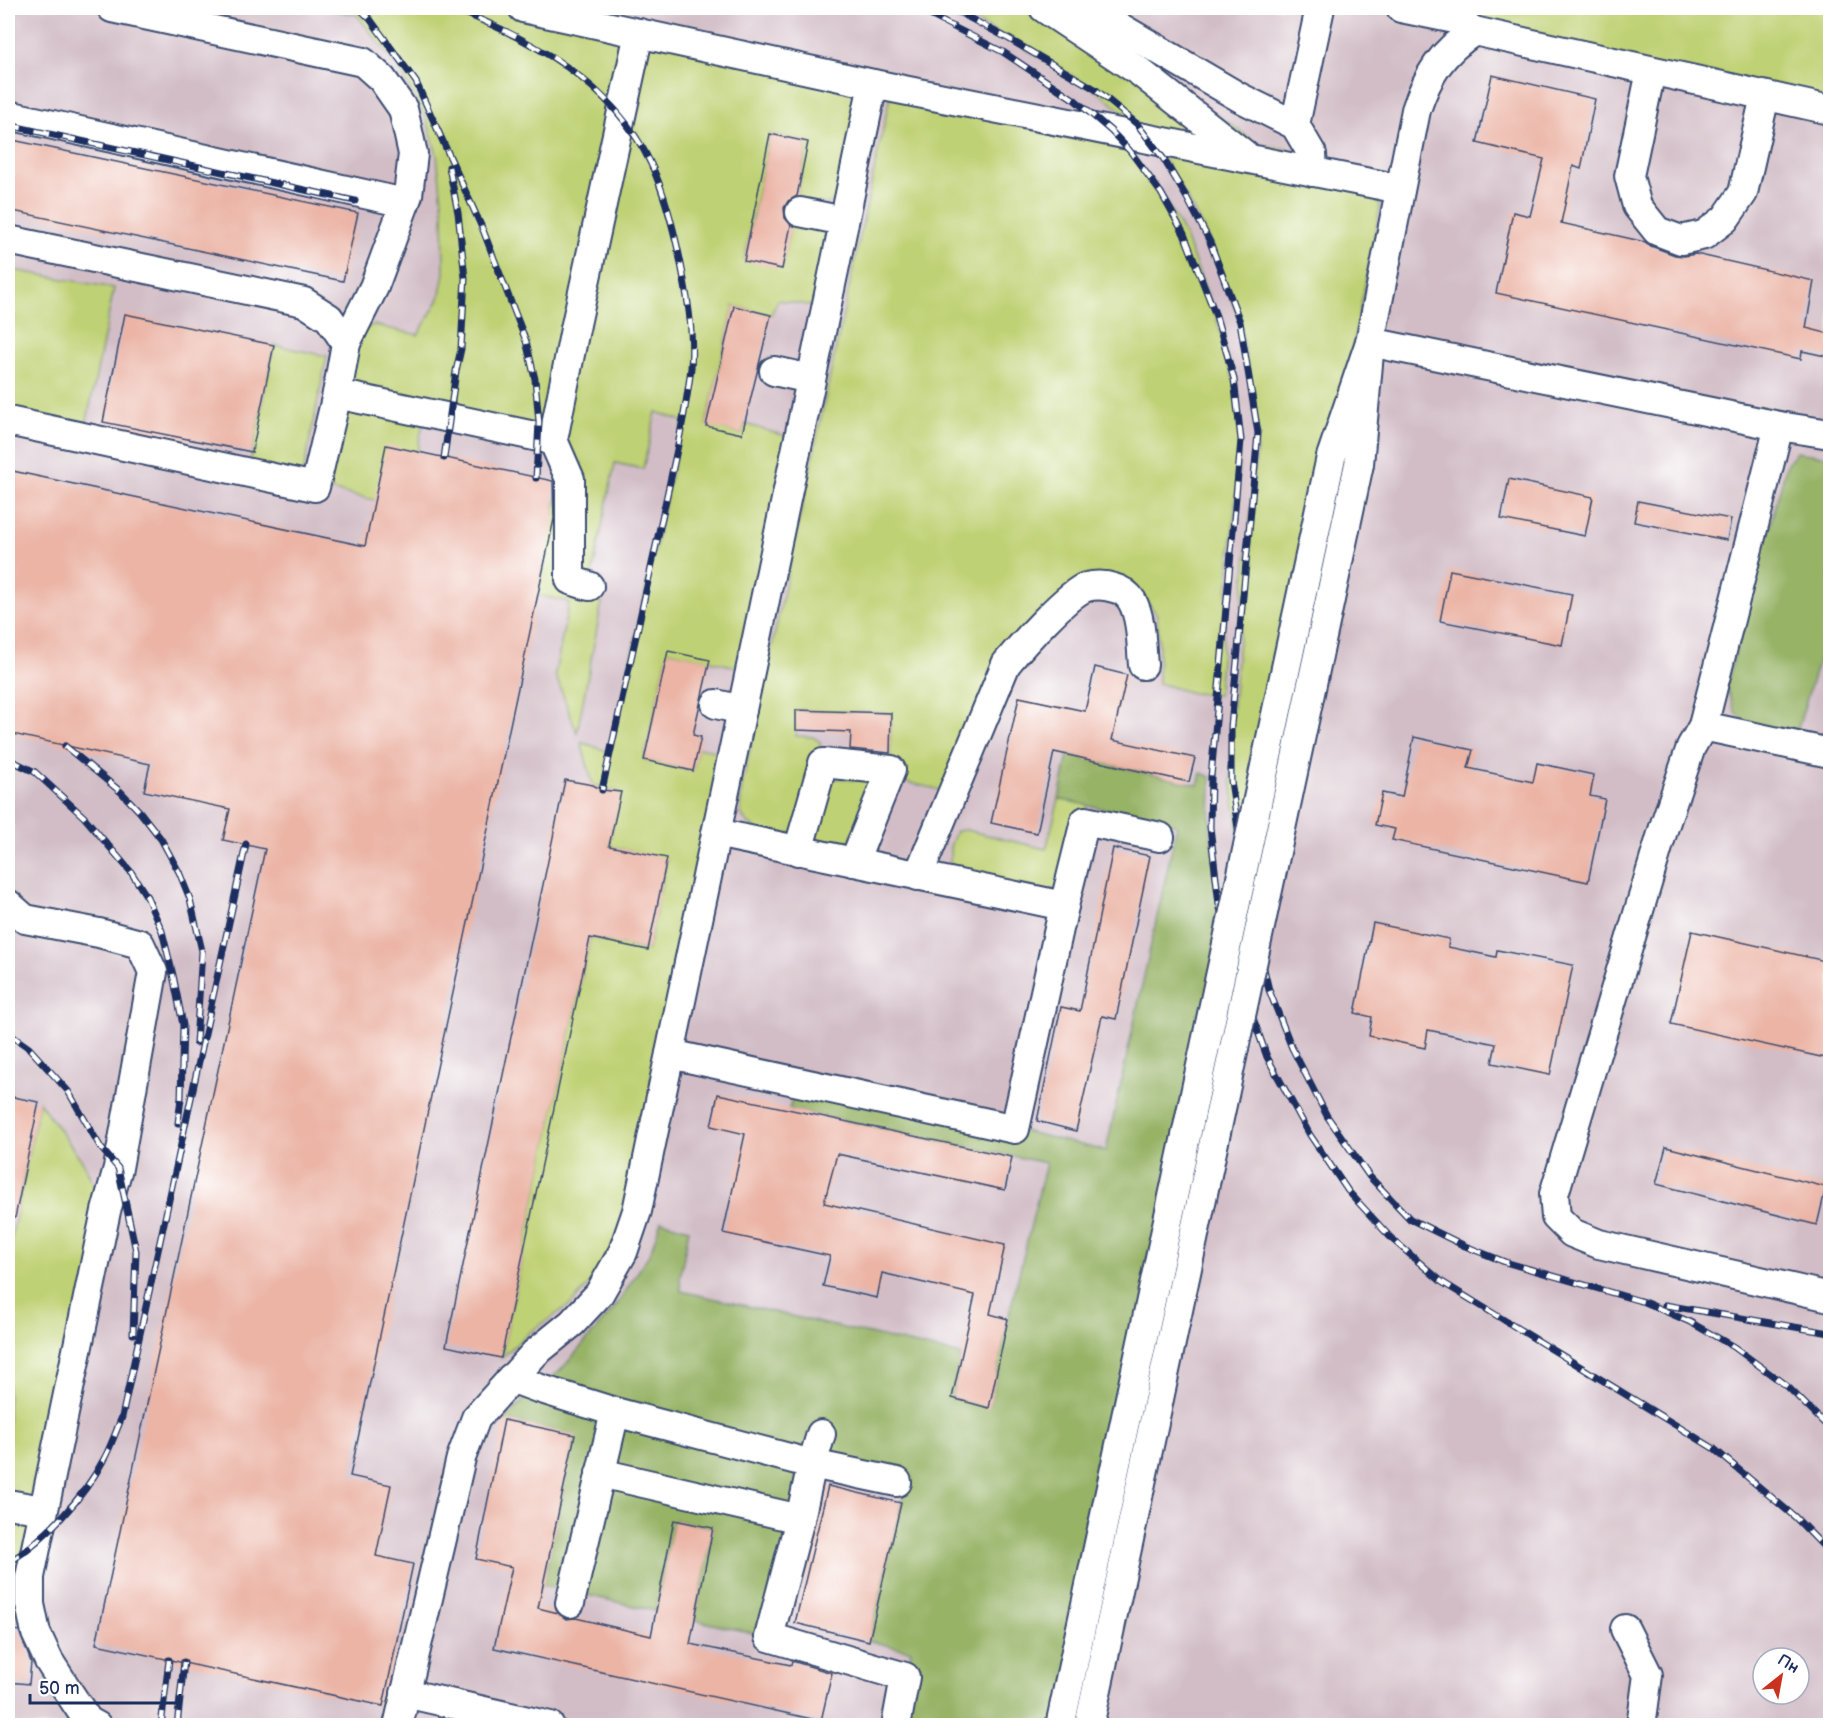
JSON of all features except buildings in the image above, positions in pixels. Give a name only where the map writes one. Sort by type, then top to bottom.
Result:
[{"type":"street","points":[[8,421],[315,487],[337,394],[346,343],[374,287],[408,195],[413,154],[403,109],[382,79],[363,62],[224,19],[112,8]]},
{"type":"street","points":[[523,8],[873,84],[1400,189]]},
{"type":"street","points":[[1044,8],[1140,72],[1250,159]]},
{"type":"street","points":[[1087,8],[1230,92],[1295,125],[1312,154],[1313,172]]},
{"type":"street","points":[[1295,125],[1320,8]]},
{"type":"street","points":[[1401,8],[1455,19],[1474,31],[1830,110]]},
{"type":"street","points":[[1089,1725],[1359,464],[1370,342],[1416,110],[1421,94],[1439,60],[1455,43],[1474,31]]},
{"type":"street","points":[[590,586],[570,580],[570,479],[553,440],[639,33]]},
{"type":"street","points":[[1651,71],[1629,176],[1637,207],[1657,231],[1681,240],[1704,235],[1725,219],[1743,193],[1765,96]]},
{"type":"street","points":[[398,1725],[461,1458],[476,1418],[535,1353],[572,1323],[599,1294],[623,1252],[637,1211],[716,833],[729,707],[811,380],[873,84]]},
{"type":"street","points":[[8,115],[405,203]]},
{"type":"street","points":[[800,212],[844,221]]},
{"type":"street","points":[[8,240],[304,302],[329,318],[346,343]]},
{"type":"street","points":[[1370,342],[1779,426],[1830,434]]},
{"type":"street","points":[[1060,1725],[1331,457],[1370,342]]},
{"type":"street","points":[[774,371],[811,380]]},
{"type":"street","points":[[337,394],[553,440]]},
{"type":"street","points":[[1779,426],[1703,726],[1690,747],[1664,827],[1554,1194],[1556,1217],[1572,1233],[1599,1244],[1830,1297]]},
{"type":"street","points":[[918,876],[1006,664],[1074,594],[1086,587],[1099,585],[1124,591],[1132,601],[1137,615],[1143,665]]},
{"type":"street","points":[[1703,726],[1830,753]]},
{"type":"street","points":[[798,850],[823,764],[891,770],[854,862]]},
{"type":"street","points":[[670,1054],[1015,1129],[1085,821],[1160,837]]},
{"type":"street","points":[[716,833],[1064,906]]},
{"type":"street","points":[[8,904],[25,919],[99,933],[140,944],[153,972],[118,1168],[106,1211],[30,1577],[19,1602],[50,1661],[91,1724]]},
{"type":"street","points":[[511,1378],[615,1412],[812,1464],[897,1482]]},
{"type":"street","points":[[570,1603],[615,1412]]},
{"type":"street","points":[[821,1434],[769,1637],[905,1677],[896,1725]]},
{"type":"street","points":[[600,1473],[800,1519]]},
{"type":"street","points":[[8,1504],[43,1510]]},
{"type":"street","points":[[1625,1629],[1648,1675],[1641,1725]]},
{"type":"street","points":[[405,1693],[550,1725]]},
{"type":"shaded area","points":[[8,8],[1830,8],[1830,1725],[8,1726]]},
{"type":"green space","points":[[324,8],[523,8],[873,84],[850,195],[827,204],[796,201],[808,142],[770,134],[744,260],[782,268],[792,218],[815,223],[841,237],[826,308],[778,300],[771,315],[734,306],[706,425],[742,434],[745,424],[799,440],[750,670],[668,651],[644,760],[693,771],[698,748],[733,754],[637,1211],[589,1285],[571,1304],[527,1334],[501,1358],[590,938],[648,950],[667,859],[609,846],[620,792],[593,785],[581,742],[610,752],[683,421],[656,412],[643,469],[615,463],[587,599],[602,602],[577,733],[555,674],[569,602],[537,595],[568,444],[425,413],[417,452],[375,500],[315,487],[362,329],[374,325],[418,335],[439,299],[444,273],[443,211],[437,155],[426,117],[399,69],[357,15]]},
{"type":"green space","points":[[951,8],[1068,8],[1258,144],[1312,154],[1378,198],[1380,208],[1331,457],[1244,865],[1231,781],[1231,726],[1258,433],[1240,322],[1210,242],[1163,158],[1137,124],[1095,89]]},
{"type":"green space","points":[[1401,8],[1830,8],[1830,110]]},
{"type":"green space","points":[[892,87],[1111,131],[1130,151],[1161,193],[1184,234],[1216,316],[1235,385],[1241,440],[1218,695],[1192,693],[1158,683],[1157,615],[1138,589],[1064,592],[945,791],[887,778],[890,759],[891,713],[797,710],[796,736],[813,737],[820,742],[820,749],[796,830],[785,836],[778,836],[760,830],[742,815],[740,801],[742,786]]},
{"type":"green space","points":[[8,269],[114,288],[85,430],[8,412]]},
{"type":"green space","points":[[274,345],[327,356],[303,474],[250,463]]},
{"type":"green space","points":[[1796,452],[1830,457],[1830,634],[1824,642],[1795,738],[1750,726],[1735,712],[1726,687],[1787,463]]},
{"type":"green space","points":[[1068,755],[1198,785],[1201,773],[1211,777],[1210,827],[1219,904],[1228,938],[1060,1725],[896,1725],[911,1651],[869,1641],[905,1488],[812,1465],[769,1637],[695,1620],[713,1528],[674,1520],[656,1611],[543,1585],[575,1435],[504,1420],[529,1395],[561,1370],[616,1306],[650,1253],[661,1221],[689,1229],[680,1277],[681,1291],[961,1355],[952,1398],[989,1407],[1046,1163],[789,1109],[797,1082],[1106,1151],[1177,825],[1059,799]]},
{"type":"green space","points":[[832,778],[869,781],[871,790],[847,847],[827,845],[815,837]]},
{"type":"green space","points":[[1059,799],[1088,805],[1085,821],[1057,889],[1045,892],[959,872],[950,862],[950,847],[956,831],[966,830],[1046,849]]},
{"type":"green space","points":[[39,1102],[83,1162],[106,1211],[30,1604],[8,1601],[8,1255]]},
{"type":"railway","points":[[359,8],[370,19],[416,82],[483,230],[526,341],[535,379],[539,422],[536,478]]},
{"type":"railway","points":[[452,8],[512,34],[540,50],[567,67],[615,110],[635,135],[656,175],[683,272],[692,341],[688,390],[676,455],[602,790]]},
{"type":"railway","points":[[916,8],[1003,52],[1075,100],[1111,131],[1130,151],[1161,193],[1184,234],[1216,316],[1234,379],[1241,440],[1211,777],[1210,827],[1219,904],[1237,973],[1267,1057],[1310,1135],[1348,1191],[1391,1238],[1442,1282],[1713,1448],[1795,1517],[1830,1553]]},
{"type":"railway","points":[[951,8],[1095,89],[1137,124],[1163,158],[1210,242],[1240,322],[1258,433],[1231,726],[1231,781],[1250,910],[1269,990],[1292,1048],[1327,1116],[1369,1176],[1410,1219],[1465,1246],[1505,1262],[1644,1302],[1690,1322],[1734,1347],[1788,1387],[1830,1429]]},
{"type":"railway","points":[[8,125],[355,201]]},
{"type":"railway","points":[[444,458],[461,349],[465,278],[458,213],[449,167]]},
{"type":"railway","points":[[65,746],[121,792],[140,812],[161,839],[179,872],[190,899],[202,951],[196,1043]]},
{"type":"railway","points":[[8,759],[35,772],[84,817],[131,872],[147,897],[162,931],[183,1025],[178,1123]]},
{"type":"railway","points":[[8,1563],[49,1530],[85,1489],[104,1459],[122,1417],[246,844]]},
{"type":"railway","points":[[8,1033],[29,1048],[68,1091],[101,1148],[118,1168],[136,1251],[133,1334]]},
{"type":"railway","points":[[1665,1305],[1830,1333]]},
{"type":"railway","points":[[161,1726],[169,1660]]},
{"type":"railway","points":[[177,1726],[184,1662]]}]
